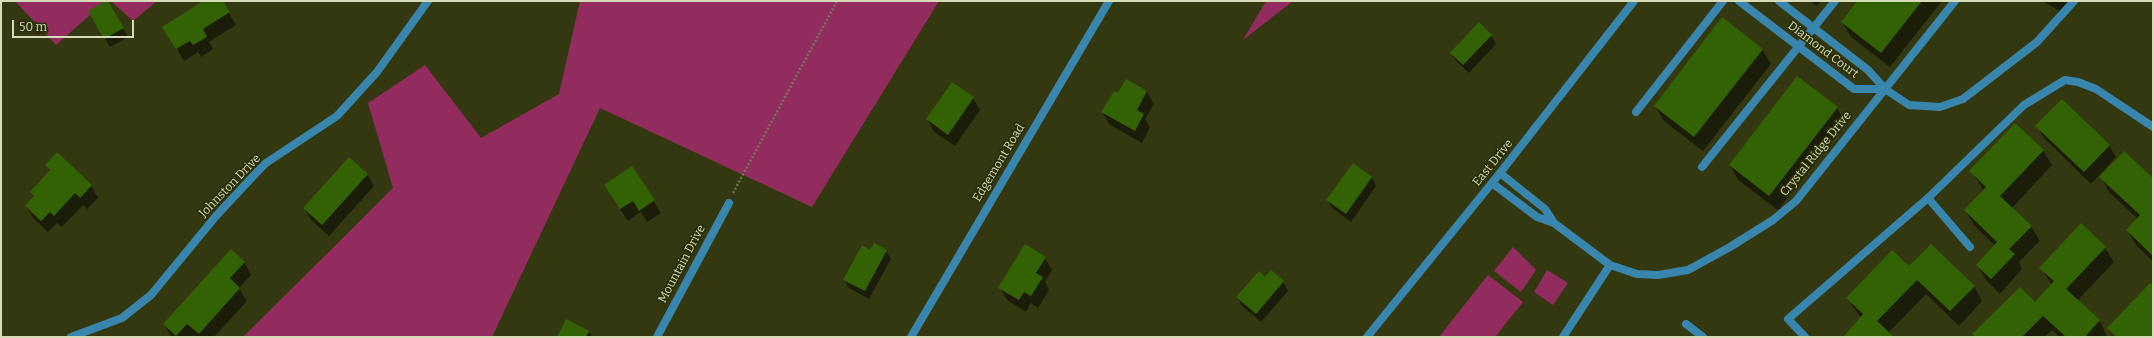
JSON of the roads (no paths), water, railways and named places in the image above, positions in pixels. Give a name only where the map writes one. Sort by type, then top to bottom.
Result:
[{"type":"street","name":"Johnston Drive","points":[[71,337],[122,318],[151,295],[216,216],[266,163],[337,116],[377,72],[428,1]]},
{"type":"street","name":"Edgemont Road","points":[[911,337],[1109,1]]},
{"type":"street","name":"East Drive","points":[[1367,337],[1500,173],[1634,1]]},
{"type":"street","points":[[1636,112],[1723,1]]},
{"type":"street","name":"Diamond Court","points":[[1739,1],[1854,89],[1885,89]]},
{"type":"street","name":"Diamond Court","points":[[1780,1],[1868,70],[1885,89]]},
{"type":"street","points":[[1702,167],[1835,1]]},
{"type":"street","name":"Crystal Ridge Drive","points":[[1492,183],[1537,217],[1554,223],[1610,265],[1637,274],[1658,275],[1688,270],[1730,247],[1773,220],[1796,201],[1955,1]]},
{"type":"street","points":[[1885,89],[1909,105],[1940,107],[1963,99],[2037,42],[2074,1]]},
{"type":"street","points":[[1805,337],[1788,319],[1928,198],[2024,105],[2065,80],[2078,82],[2096,89],[2153,127]]},
{"type":"street","name":"Crystal Ridge Drive","points":[[1500,173],[1545,208],[1554,223]]},
{"type":"street","points":[[1928,198],[1970,247]]},
{"type":"street","name":"Mountain Drive","points":[[658,337],[728,203]]},
{"type":"street","points":[[1563,337],[1610,265]]},
{"type":"street","points":[[1686,324],[1703,337]]}]
